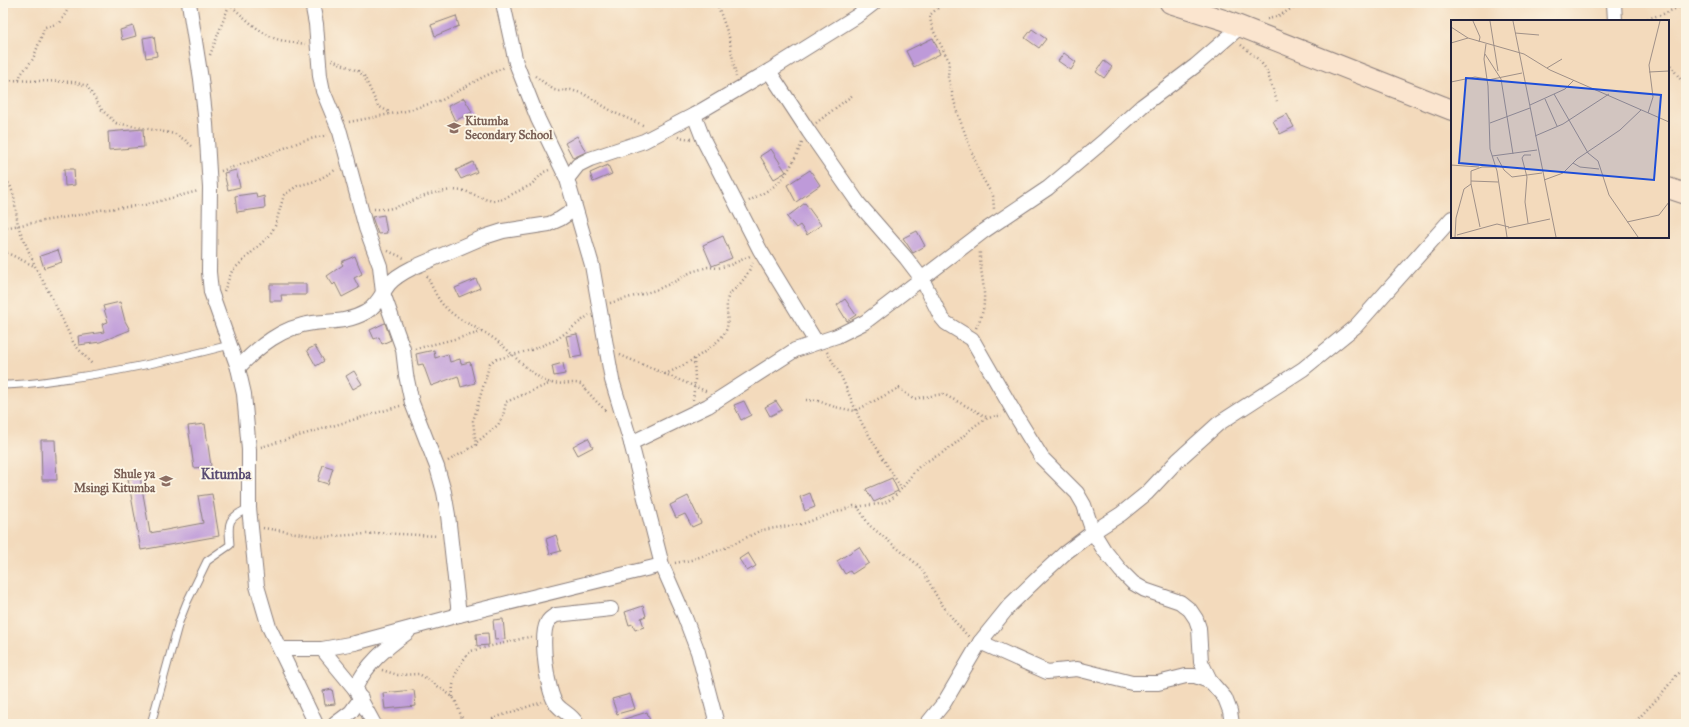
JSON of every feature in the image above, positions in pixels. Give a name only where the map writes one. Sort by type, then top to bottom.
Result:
[{"type":"street","points":[[188,3],[201,79],[206,124],[209,181],[209,272],[211,292],[238,368],[244,394],[249,450],[249,508],[255,567],[262,606],[269,627],[281,649],[316,724]]},
{"type":"street","points":[[312,3],[316,24],[320,76],[323,91],[338,128],[361,209],[380,266],[383,293],[403,349],[406,375],[412,403],[437,467],[448,515],[459,615]]},
{"type":"street","points":[[503,3],[516,63],[538,119],[564,173],[592,265],[612,380],[629,438],[662,565],[698,652],[717,724]]},
{"type":"street","points":[[564,173],[590,159],[644,141],[694,115],[769,71],[874,3]]},
{"type":"street","points":[[1170,3],[1235,31],[1451,110]]},
{"type":"street","points":[[1614,3],[1615,20]]},
{"type":"street","points":[[629,438],[692,414],[721,398],[795,350],[837,336],[866,322],[988,228],[1048,188],[1142,106],[1195,66],[1235,31]]},
{"type":"street","points":[[769,71],[859,204],[906,258],[922,279],[941,317],[950,326],[972,339],[1042,458],[1077,493],[1084,505],[1093,532],[1104,550],[1133,583],[1145,590],[1180,602],[1190,610],[1196,619],[1199,628],[1201,662],[1211,682],[1224,698],[1230,711],[1232,724]]},
{"type":"street","points":[[694,115],[704,140],[758,250],[816,342]]},
{"type":"street","points":[[1669,188],[1686,194]]},
{"type":"street","points":[[238,368],[267,341],[289,329],[312,323],[343,321],[368,311],[390,283],[400,274],[484,237],[502,231],[549,224],[575,209]]},
{"type":"street","points":[[927,724],[944,703],[980,642],[1010,605],[1066,553],[1093,532],[1121,514],[1147,493],[1178,460],[1218,424],[1303,369],[1356,326],[1451,219]]},
{"type":"street","points":[[281,649],[322,649],[355,643],[459,615],[662,565]]},
{"type":"street","points":[[577,724],[573,717],[557,706],[554,700],[546,671],[546,624],[556,615],[611,609]]},
{"type":"street","points":[[335,724],[351,712],[358,694],[362,674],[371,663],[395,641],[416,626]]},
{"type":"street","points":[[980,642],[1047,672],[1077,669],[1132,683],[1158,683],[1186,676],[1195,676],[1211,682]]},
{"type":"street","points":[[322,649],[358,694],[374,724]]},
{"type":"lane","points":[[3,385],[24,385],[101,374],[166,361],[230,345]]},
{"type":"lane","points":[[151,724],[179,622],[187,602],[207,561],[230,545],[228,527],[233,517],[249,508]]},
{"type":"path","points":[[19,80],[21,74],[33,59],[45,27],[60,23],[68,9],[68,3]]},
{"type":"path","points":[[717,3],[729,37],[738,89]]},
{"type":"path","points":[[944,3],[931,14],[932,26],[948,57],[948,77],[951,92],[968,144],[980,174],[992,196],[994,208],[988,228],[981,243],[980,259],[984,300],[983,312],[972,339]]},
{"type":"path","points":[[1260,20],[1275,18],[1299,3]]},
{"type":"path","points":[[209,57],[230,4],[244,17],[270,36],[304,44],[318,50],[327,57],[358,71],[364,76],[378,106],[392,114]]},
{"type":"path","points":[[1643,20],[1663,14],[1686,4]]},
{"type":"path","points":[[1235,31],[1266,69],[1277,101]]},
{"type":"path","points":[[3,228],[99,210],[145,205],[209,181],[255,160],[338,128],[442,100],[482,77],[516,63],[554,90],[571,90],[584,94],[615,113],[661,133],[681,138],[704,140]]},
{"type":"path","points":[[1669,63],[1686,87]]},
{"type":"path","points":[[3,80],[74,82],[84,84],[89,89],[102,110],[116,123],[175,134],[185,140],[208,160]]},
{"type":"path","points":[[738,207],[770,189],[779,181],[786,173],[809,132],[823,117],[854,94]]},
{"type":"path","points":[[217,308],[232,271],[269,236],[276,226],[284,195],[297,186],[316,181],[332,173],[347,161]]},
{"type":"path","points":[[361,209],[388,209],[430,194],[451,190],[466,191],[493,201],[500,200],[531,185],[544,172],[564,173]]},
{"type":"path","points":[[3,177],[10,185],[14,196],[18,226],[35,266],[74,344],[101,374]]},
{"type":"path","points":[[372,245],[422,265],[444,306],[462,322],[482,332],[508,350],[512,355],[546,381],[559,385],[581,384],[629,438]]},
{"type":"path","points":[[476,442],[473,421],[490,363],[494,360],[531,350],[556,340],[600,306],[656,290],[676,282],[692,272],[703,268],[730,265],[758,250]]},
{"type":"path","points":[[665,374],[677,370],[694,359],[726,332],[728,322],[727,301],[729,294],[738,287],[748,272],[758,250]]},
{"type":"path","points":[[3,251],[35,266]]},
{"type":"path","points":[[403,349],[419,349],[482,332]]},
{"type":"path","points":[[816,342],[829,355],[855,411],[901,488]]},
{"type":"path","points":[[607,350],[695,386]]},
{"type":"path","points":[[692,414],[695,386],[694,359]]},
{"type":"path","points":[[437,467],[472,448],[476,442],[498,425],[503,416],[506,402],[551,383]]},
{"type":"path","points":[[806,400],[818,401],[855,411],[899,388],[913,400],[943,394],[972,408],[988,418]]},
{"type":"path","points":[[249,450],[412,403]]},
{"type":"path","points":[[662,565],[705,556],[724,549],[762,530],[802,524],[854,506],[876,504],[888,501],[919,467],[950,448],[980,422],[988,418],[1006,416],[1018,419]]},
{"type":"path","points":[[858,506],[869,525],[921,569],[939,600],[958,626],[969,636],[980,642]]},
{"type":"path","points":[[251,526],[322,537],[381,533],[451,536]]},
{"type":"path","points":[[464,724],[453,697],[452,688],[458,668],[464,658],[471,651],[545,633]]},
{"type":"path","points":[[371,663],[383,670],[398,675],[419,674],[453,697]]},
{"type":"path","points":[[1633,724],[1686,667]]},
{"type":"path","points":[[486,724],[494,718],[525,707],[554,700]]},
{"type":"building","points":[[456,16],[459,26],[435,36],[431,25]]},
{"type":"building","points":[[133,26],[136,36],[122,40],[120,30]]},
{"type":"building","points":[[1032,29],[1046,39],[1039,48],[1025,38]]},
{"type":"building","points":[[154,36],[157,56],[146,58],[143,38]]},
{"type":"building","points":[[933,38],[940,54],[914,67],[906,51]]},
{"type":"building","points":[[1064,53],[1076,62],[1071,70],[1058,61]]},
{"type":"building","points":[[1104,61],[1112,67],[1104,78],[1096,72]]},
{"type":"building","points":[[464,98],[472,112],[455,121],[448,106]]},
{"type":"building","points":[[1287,114],[1294,127],[1280,134],[1273,121]]},
{"type":"building","points":[[143,129],[144,147],[109,150],[108,132]]},
{"type":"building","points":[[577,136],[586,152],[573,158],[565,143]]},
{"type":"building","points":[[771,149],[786,172],[774,179],[760,156]]},
{"type":"building","points":[[473,162],[477,172],[461,179],[456,170]]},
{"type":"building","points":[[608,165],[612,174],[593,182],[590,173]]},
{"type":"building","points":[[64,169],[74,169],[75,185],[65,186]]},
{"type":"building","points":[[236,170],[240,187],[228,190],[224,173]]},
{"type":"building","points":[[810,170],[820,185],[796,202],[787,185]]},
{"type":"building","points":[[256,193],[257,198],[264,196],[265,208],[237,212],[235,196]]},
{"type":"building","points":[[805,203],[821,225],[807,235],[800,225],[796,228],[787,217]]},
{"type":"building","points":[[384,215],[387,233],[378,234],[372,217]]},
{"type":"building","points":[[917,231],[925,246],[913,253],[903,238]]},
{"type":"building","points":[[723,236],[732,258],[712,266],[703,245]]},
{"type":"building","points":[[58,250],[62,262],[44,268],[40,256]]},
{"type":"building","points":[[355,256],[362,274],[354,278],[359,288],[342,297],[335,283],[333,285],[327,276],[343,265],[341,262]]},
{"type":"building","points":[[476,279],[480,288],[459,297],[455,288]]},
{"type":"building","points":[[270,284],[306,284],[306,295],[281,295],[282,301],[270,301]]},
{"type":"building","points":[[845,299],[856,315],[847,321],[837,305]]},
{"type":"building","points":[[120,302],[125,321],[130,330],[100,342],[79,345],[78,336],[104,332],[102,324],[108,322],[103,306]]},
{"type":"building","points":[[385,323],[391,340],[382,344],[379,337],[374,339],[370,330]]},
{"type":"building","points":[[577,334],[582,356],[571,358],[566,336]]},
{"type":"building","points":[[315,346],[324,361],[316,366],[307,350]]},
{"type":"building","points":[[434,350],[435,358],[448,354],[450,362],[460,359],[461,364],[470,362],[475,383],[461,387],[458,376],[431,386],[423,364],[418,365],[416,354]]},
{"type":"building","points":[[563,363],[565,374],[554,376],[552,366]]},
{"type":"building","points":[[354,371],[362,384],[353,389],[346,376]]},
{"type":"building","points":[[744,401],[751,415],[741,420],[734,405]]},
{"type":"building","points":[[776,401],[782,410],[770,416],[765,407]]},
{"type":"building","points":[[205,424],[211,466],[194,468],[188,426]]},
{"type":"building","points":[[588,438],[593,447],[578,455],[573,446]]},
{"type":"building","points":[[41,440],[55,440],[57,480],[42,480]]},
{"type":"building","points":[[323,465],[333,468],[328,484],[318,481]]},
{"type":"building","points":[[140,477],[150,533],[203,523],[198,496],[212,494],[219,536],[141,550],[128,479]]},
{"type":"building","points":[[892,478],[898,491],[874,502],[866,489]]},
{"type":"building","points":[[810,493],[815,507],[805,511],[800,497]]},
{"type":"building","points":[[688,496],[701,523],[692,527],[685,514],[676,518],[670,505]]},
{"type":"building","points":[[556,535],[561,551],[550,554],[546,539]]},
{"type":"building","points":[[859,547],[869,563],[852,574],[850,571],[845,574],[837,561]]},
{"type":"building","points":[[748,553],[756,566],[747,571],[739,559]]},
{"type":"building","points":[[643,606],[646,616],[641,618],[644,627],[635,630],[633,624],[629,625],[625,612]]},
{"type":"building","points":[[503,619],[505,639],[495,640],[493,620]]},
{"type":"building","points":[[488,633],[489,645],[477,646],[476,634]]},
{"type":"building","points":[[332,689],[335,704],[325,705],[323,691]]},
{"type":"building","points":[[414,690],[416,706],[385,709],[383,693]]},
{"type":"building","points":[[630,694],[635,709],[617,714],[612,699]]},
{"type":"building","points":[[647,712],[651,724],[615,724],[615,722]]},
{"type":"place","name":"Kitumba Secondary School","points":[[454,128]]},
{"type":"place","name":"Shule ya Msingi Kitumba","points":[[166,481]]},
{"type":"district","name":"Kitumba","points":[[226,474]]}]
